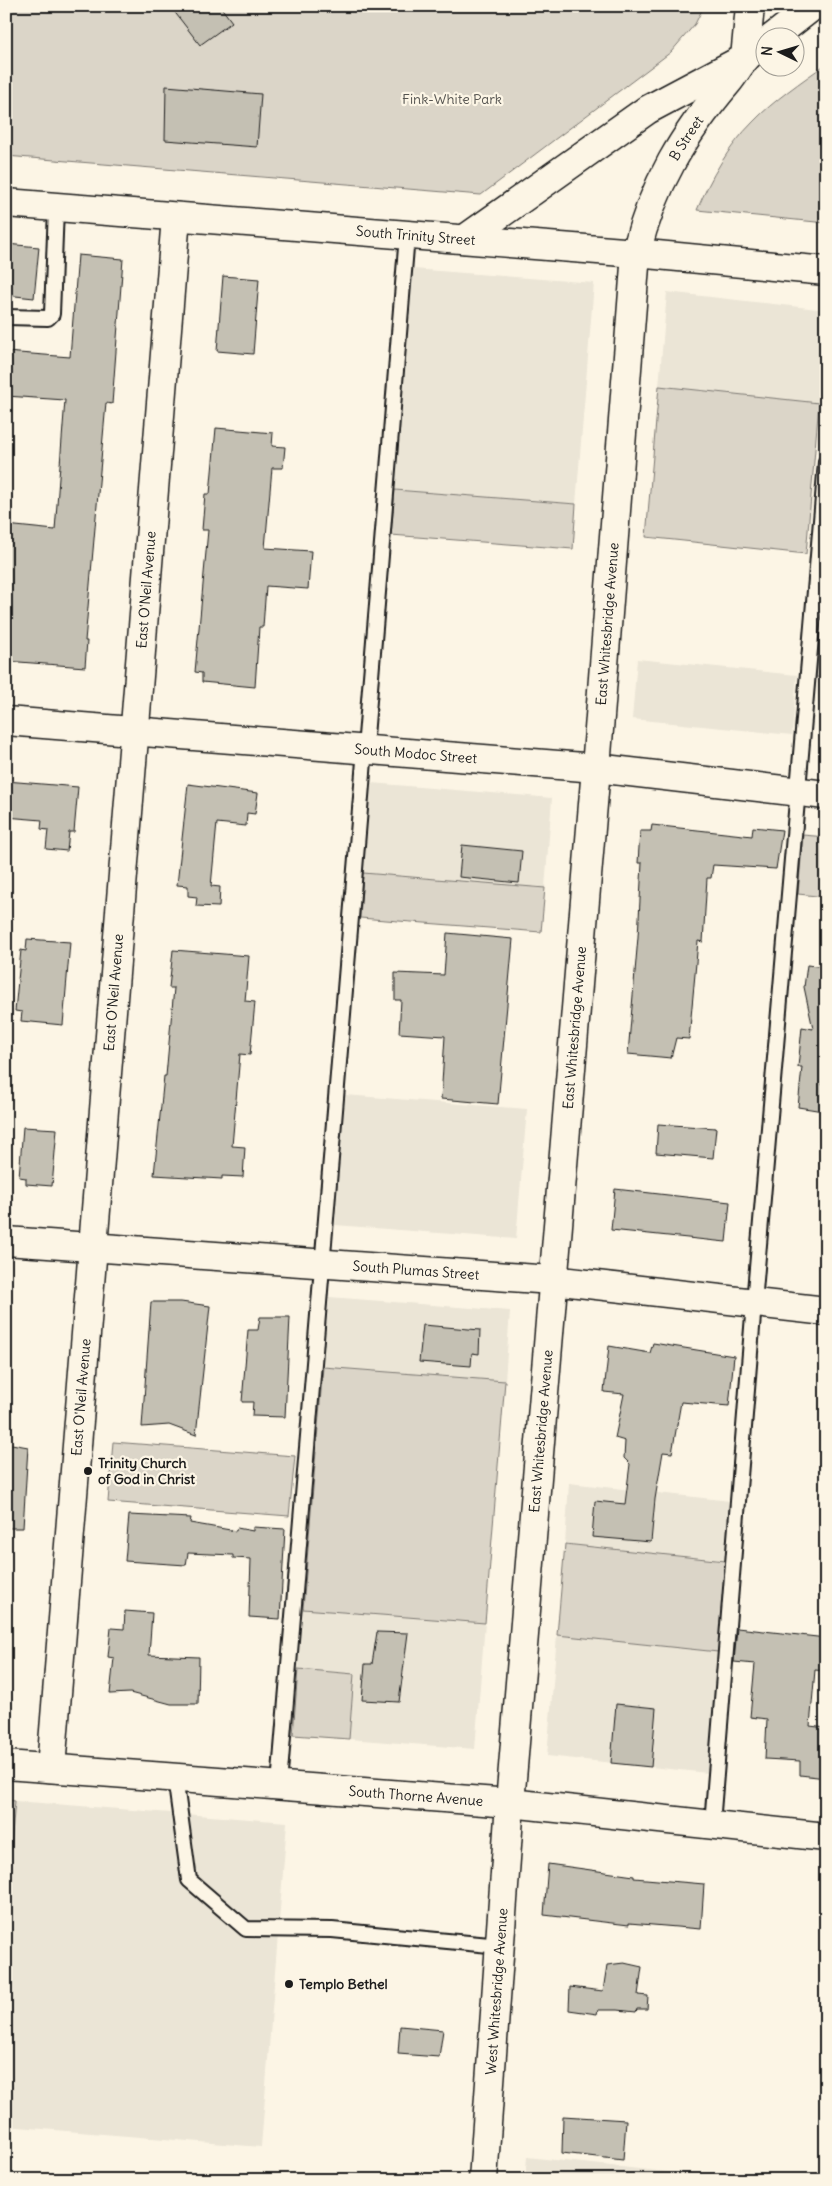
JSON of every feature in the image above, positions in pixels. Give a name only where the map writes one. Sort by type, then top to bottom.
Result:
[{"type":"street","points":[[750,6],[754,42]]},
{"type":"street","points":[[785,28],[813,6]]},
{"type":"street","points":[[465,239],[647,110],[754,52]]},
{"type":"street","name":"B Street","points":[[636,252],[645,218],[664,174],[690,129],[754,52]]},
{"type":"street","name":"South Trinity Street","points":[[6,203],[636,252],[826,271]]},
{"type":"street","name":"East O'Neil Avenue","points":[[51,1768],[176,217]]},
{"type":"street","name":"East Whitesbridge Avenue","points":[[510,1803],[596,768],[636,252]]},
{"type":"street","name":"South Modoc Street","points":[[6,721],[596,768],[826,795]]},
{"type":"street","name":"South Plumas Street","points":[[6,1241],[552,1280],[826,1311]]},
{"type":"street","name":"South Thorne Avenue","points":[[6,1765],[510,1803],[826,1837]]},
{"type":"street","name":"West Whitesbridge Avenue","points":[[483,2180],[510,1803]]},
{"type":"lane","points":[[6,317],[41,319],[48,318],[52,314],[56,208]]},
{"type":"lane","points":[[279,1786],[321,1264],[366,751],[407,235]]},
{"type":"lane","points":[[712,1824],[754,1303],[826,462]]},
{"type":"lane","points":[[175,1777],[189,1880],[246,1929],[332,1930],[500,1946]]},
{"type":"shaded area","points":[[413,269],[594,283],[576,504],[395,490]]},
{"type":"shaded area","points":[[667,292],[826,310],[819,403],[659,386]]},
{"type":"shaded area","points":[[637,659],[797,675],[792,735],[632,719]]},
{"type":"shaded area","points":[[371,783],[552,798],[545,888],[363,873]]},
{"type":"shaded area","points":[[345,1095],[527,1109],[516,1239],[335,1225]]},
{"type":"shaded area","points":[[329,1297],[510,1311],[505,1381],[323,1367]]},
{"type":"shaded area","points":[[569,1483],[730,1501],[725,1561],[565,1544]]},
{"type":"shaded area","points":[[303,1609],[485,1623],[475,1749],[349,1739],[354,1674],[298,1669]]},
{"type":"shaded area","points":[[557,1635],[718,1652],[708,1773],[547,1756]]},
{"type":"shaded area","points":[[15,1801],[287,1822],[261,2147],[6,2126],[6,1904]]},
{"type":"shaded area","points":[[527,2157],[686,2174],[685,2180],[525,2180]]},
{"type":"green space","name":"Fink-White Park","points":[[6,6],[704,6],[695,24],[671,52],[481,195],[6,156]]},
{"type":"green space","points":[[826,64],[826,223],[697,210],[721,163],[744,132],[761,114],[797,84]]},
{"type":"green space","points":[[659,386],[819,403],[806,554],[646,537]]},
{"type":"green space","points":[[395,490],[576,504],[573,549],[391,535]]},
{"type":"green space","points":[[826,557],[826,678],[816,677]]},
{"type":"green space","points":[[803,835],[826,837],[826,897],[798,894]]},
{"type":"green space","points":[[363,873],[545,888],[541,932],[360,918]]},
{"type":"green space","points":[[323,1367],[505,1381],[485,1623],[303,1609]]},
{"type":"green space","points":[[113,1442],[295,1456],[289,1516],[108,1502]]},
{"type":"green space","points":[[565,1544],[725,1561],[718,1652],[557,1635]]},
{"type":"green space","points":[[298,1669],[354,1674],[349,1739],[293,1735]]},
{"type":"green space","points":[[6,1800],[15,1801],[6,1903]]},
{"type":"building","points":[[170,6],[220,6],[232,22],[200,45]]},
{"type":"building","points":[[166,86],[261,94],[257,147],[165,140]]},
{"type":"building","points":[[6,244],[39,247],[34,298],[6,295]]},
{"type":"building","points":[[78,255],[123,259],[112,404],[106,403],[85,641],[87,641],[85,667],[6,661],[6,525],[55,530],[65,400],[6,396],[6,352],[70,357]]},
{"type":"building","points":[[223,276],[259,279],[253,354],[217,351]]},
{"type":"building","points":[[216,428],[273,433],[272,446],[285,447],[283,468],[272,468],[265,548],[311,551],[308,589],[266,586],[263,627],[259,627],[255,687],[202,682],[202,673],[195,672],[208,530],[202,530],[205,494],[210,494]]},
{"type":"building","points":[[6,781],[78,787],[74,832],[69,832],[67,851],[46,849],[48,830],[41,829],[42,820],[6,817]]},
{"type":"building","points":[[188,784],[258,793],[255,814],[247,813],[246,826],[217,823],[211,886],[220,887],[219,907],[196,906],[197,897],[188,896],[188,886],[177,885]]},
{"type":"building","points":[[652,825],[752,836],[753,827],[782,830],[776,869],[713,865],[711,878],[707,878],[703,942],[698,941],[689,1039],[676,1038],[671,1058],[628,1054],[642,863],[638,863],[640,831],[651,831]]},
{"type":"building","points":[[462,845],[522,851],[519,883],[459,877]]},
{"type":"building","points":[[447,933],[513,939],[498,1104],[441,1099],[445,1036],[399,1033],[401,1000],[395,1000],[395,973],[444,975]]},
{"type":"building","points":[[27,939],[70,942],[63,1025],[21,1021],[22,1012],[15,1011],[21,950],[26,951]]},
{"type":"building","points":[[173,950],[249,956],[245,1001],[255,1002],[250,1055],[240,1054],[232,1146],[245,1147],[243,1177],[222,1176],[222,1179],[154,1175],[174,988],[169,988]]},
{"type":"building","points":[[807,965],[826,967],[826,1051],[822,1085],[826,1086],[826,1088],[823,1111],[798,1107],[802,1067],[798,1067],[802,1027],[813,1029],[804,987]]},
{"type":"building","points":[[658,1124],[716,1128],[713,1158],[656,1153]]},
{"type":"building","points":[[23,1127],[57,1129],[52,1186],[26,1184],[26,1178],[19,1177]]},
{"type":"building","points":[[615,1189],[730,1202],[726,1242],[611,1230]]},
{"type":"building","points":[[151,1302],[181,1302],[210,1306],[196,1435],[169,1425],[142,1427]]},
{"type":"building","points":[[260,1317],[290,1317],[285,1417],[252,1416],[253,1402],[242,1402],[248,1330],[258,1330]]},
{"type":"building","points":[[423,1325],[480,1330],[479,1354],[472,1353],[471,1366],[419,1362]]},
{"type":"building","points":[[653,1343],[734,1356],[729,1406],[681,1402],[672,1453],[663,1452],[655,1499],[651,1542],[592,1537],[595,1501],[625,1504],[630,1464],[624,1458],[625,1441],[615,1438],[624,1394],[604,1392],[609,1346],[650,1353]]},
{"type":"building","points":[[6,1443],[28,1447],[23,1528],[6,1528]]},
{"type":"building","points":[[129,1515],[191,1518],[190,1523],[236,1531],[237,1528],[253,1531],[253,1527],[285,1529],[280,1619],[249,1617],[251,1559],[233,1558],[233,1555],[188,1553],[186,1565],[125,1561]]},
{"type":"building","points":[[125,1611],[152,1613],[149,1655],[199,1657],[198,1704],[171,1704],[130,1693],[110,1694],[114,1658],[108,1657],[111,1628],[124,1629]]},
{"type":"building","points":[[737,1628],[826,1638],[826,1671],[815,1670],[810,1726],[826,1728],[826,1778],[800,1775],[800,1761],[765,1759],[767,1719],[750,1717],[755,1664],[734,1662]]},
{"type":"building","points":[[377,1632],[408,1633],[399,1702],[362,1700],[365,1664],[372,1664]]},
{"type":"building","points":[[616,1704],[656,1708],[651,1767],[611,1763]]},
{"type":"building","points":[[548,1864],[634,1876],[634,1878],[704,1884],[701,1929],[629,1923],[629,1925],[544,1915]]},
{"type":"building","points":[[624,1963],[642,1967],[638,1995],[648,1996],[647,2009],[637,2009],[636,2012],[598,2010],[597,2014],[569,2010],[570,1987],[603,1991],[607,1965]]},
{"type":"building","points":[[400,2026],[443,2030],[439,2057],[398,2054]]},
{"type":"building","points":[[563,2116],[626,2120],[623,2160],[562,2153]]},
{"type":"place","name":"Trinity Church of God in Christ","points":[[88,1471]]},
{"type":"place","name":"Templo Bethel","points":[[289,1984]]}]
